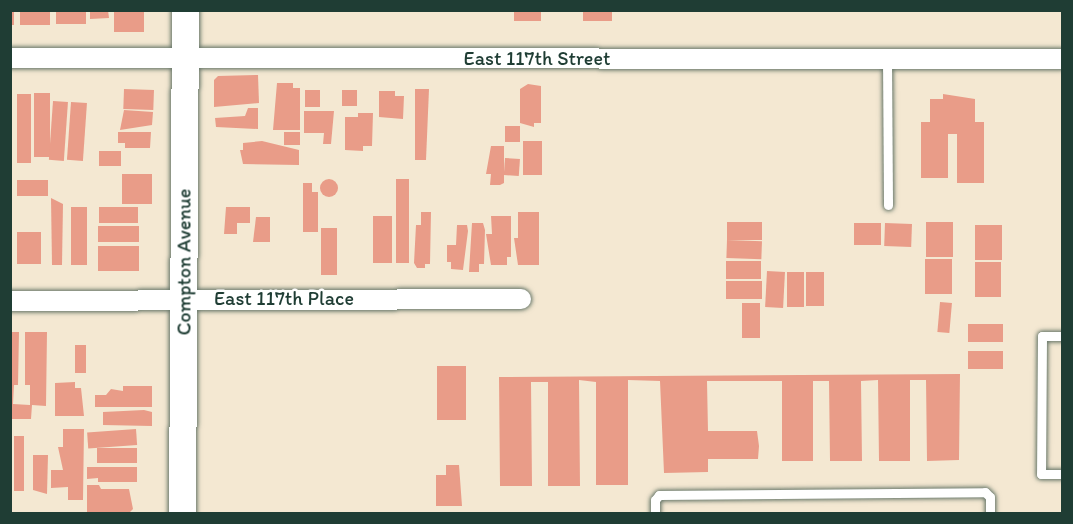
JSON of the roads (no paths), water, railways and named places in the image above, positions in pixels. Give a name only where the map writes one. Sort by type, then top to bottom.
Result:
[{"type":"main road","name":"Compton Avenue","points":[[182,513],[185,10]]},
{"type":"street","name":"East 117th Street","points":[[10,58],[1062,59]]},
{"type":"street","name":"East 117th Place","points":[[10,301],[183,298],[521,299]]},
{"type":"lane","points":[[887,58],[888,205]]},
{"type":"lane","points":[[1062,336],[1042,336],[1041,474],[1062,474]]},
{"type":"lane","points":[[655,513],[655,500],[659,495],[985,492],[990,497],[990,513]]}]
